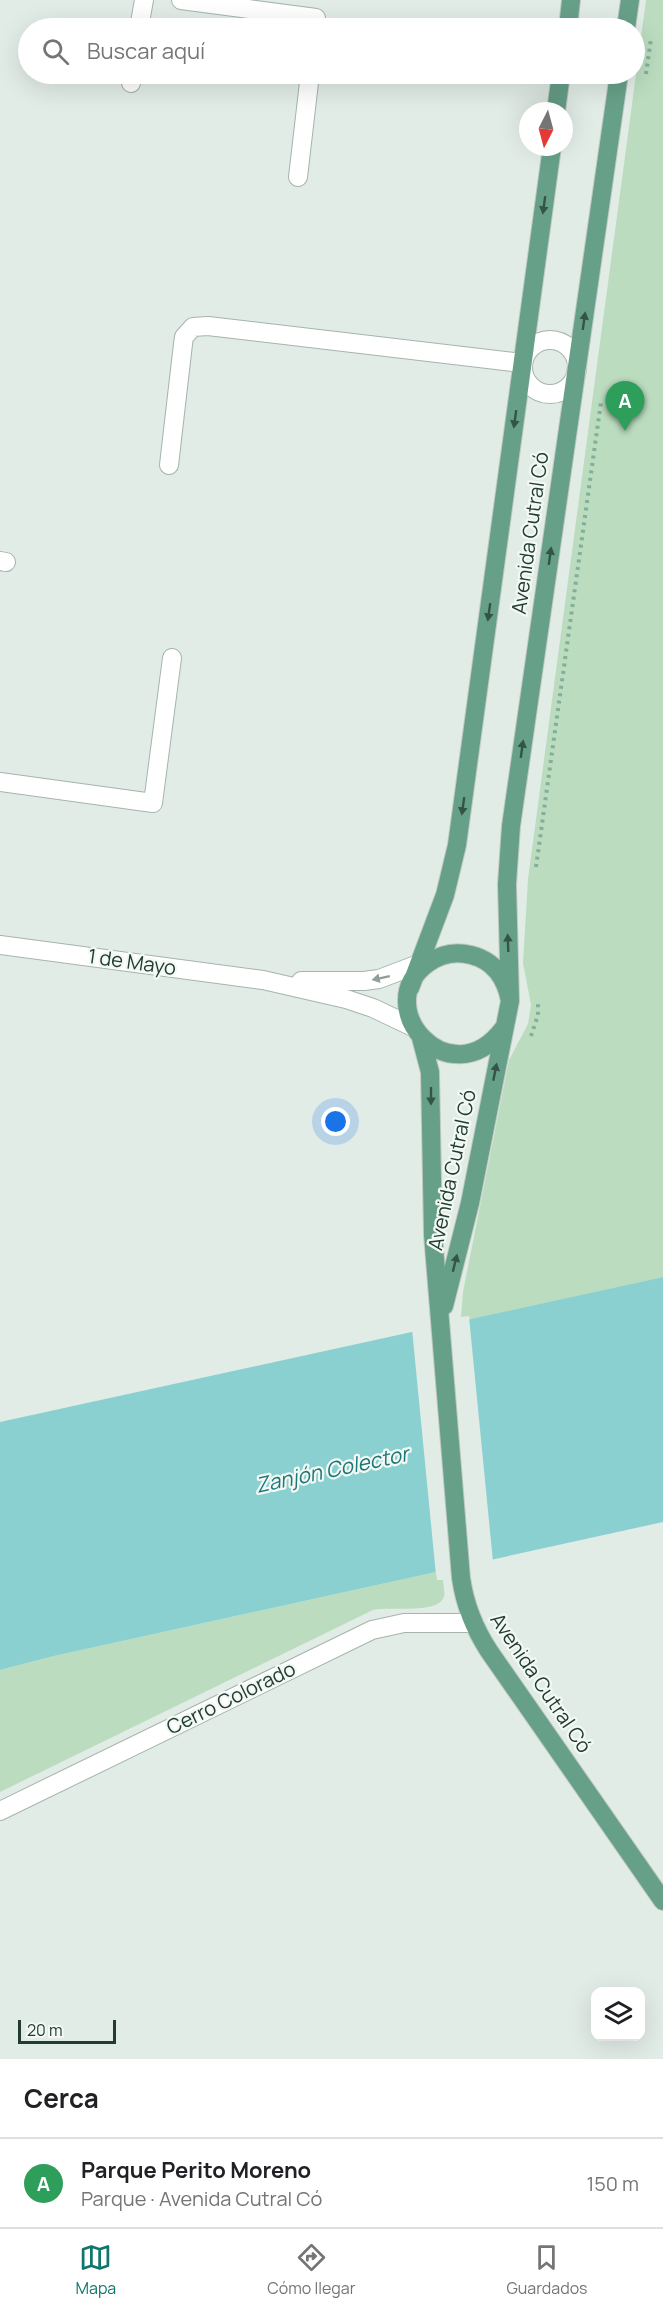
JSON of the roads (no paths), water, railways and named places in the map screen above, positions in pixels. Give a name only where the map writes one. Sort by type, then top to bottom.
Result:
[{"type":"main road","points":[[568,18],[571,0]]},
{"type":"main road","points":[[627,18],[630,0]]},
{"type":"main road","points":[[557,102],[560,84]]},
{"type":"main road","name":"Avenida Cutral Có","points":[[441,1319],[470,1203],[503,1029],[508,1016],[510,1001],[507,884],[511,826],[618,84]]},
{"type":"main road","name":"Avenida Cutral Có","points":[[551,156],[458,845],[446,895],[407,1001],[409,1015],[430,1072],[431,1199],[461,1578],[467,1607],[472,1623],[489,1651],[663,1901]]},
{"type":"main road","points":[[410,988],[424,966],[436,957],[449,953],[464,953],[478,956],[500,974],[507,987],[510,1001]]},
{"type":"main road","points":[[417,1033],[432,1047],[457,1055],[483,1048],[503,1029]]},
{"type":"street","points":[[141,18],[144,0]]},
{"type":"street","points":[[181,0],[316,18]]},
{"type":"street","points":[[298,177],[309,84]]},
{"type":"street","points":[[169,465],[184,337],[192,327],[208,326],[522,363]]},
{"type":"street","points":[[545,340],[554,340],[569,347],[577,362],[576,371],[568,387],[550,394],[533,388],[523,372],[522,363],[530,348],[545,340]]},
{"type":"street","points":[[0,782],[153,803],[172,658]]},
{"type":"street","name":"1 de Mayo","points":[[0,945],[263,980],[346,999],[373,1008],[417,1033]]},
{"type":"street","name":"1 de Mayo","points":[[263,980],[364,981],[392,975],[436,957]]},
{"type":"street","name":"Cerro Colorado","points":[[0,1810],[372,1630],[412,1623],[472,1623]]},
{"type":"water","name":"Zanjón Colector","points":[[663,1277],[663,1522],[54,1656],[0,1670],[0,1422]]},
{"type":"place","name":"Parque Perito Moreno","points":[[625,431]]}]
